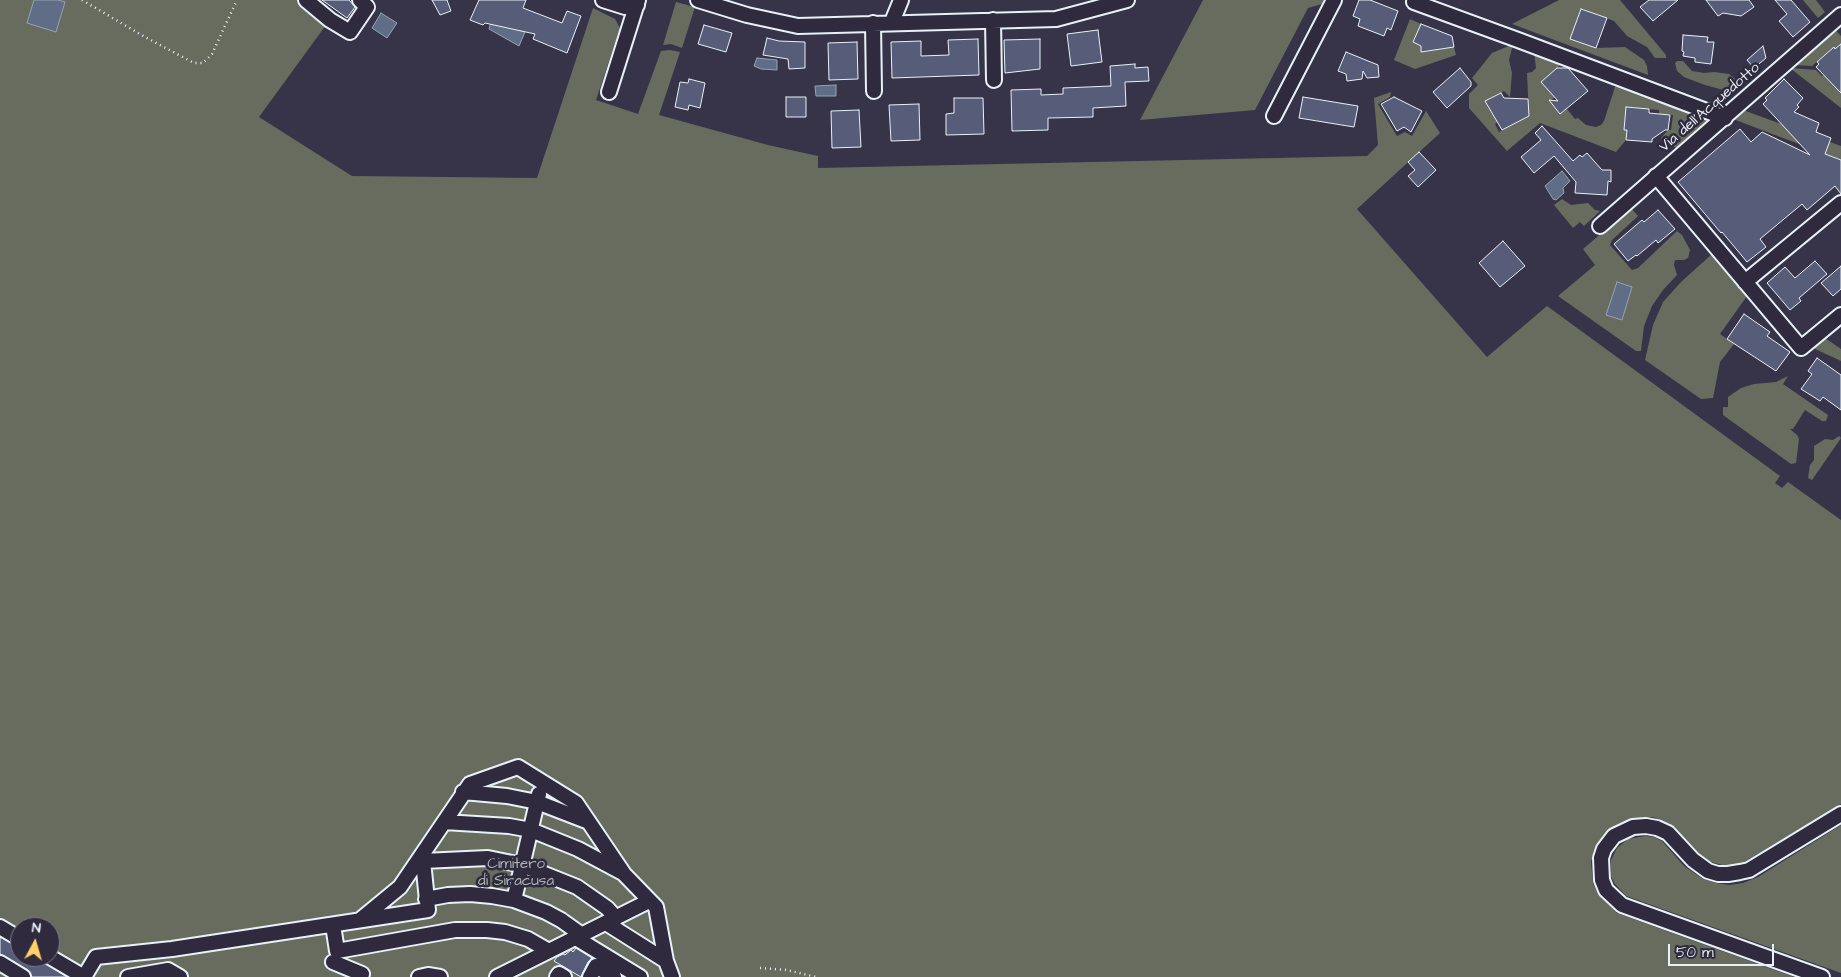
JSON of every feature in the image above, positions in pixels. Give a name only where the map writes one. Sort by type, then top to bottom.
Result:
[{"type":"street","points":[[306,0],[330,20],[350,32],[367,7],[360,0]]},
{"type":"street","points":[[603,0],[625,7],[638,2]]},
{"type":"street","points":[[698,0],[747,15],[798,26],[1056,19],[1127,0]]},
{"type":"street","points":[[892,22],[901,0]]},
{"type":"street","points":[[1274,116],[1334,0]]},
{"type":"street","points":[[610,92],[638,2]]},
{"type":"street","points":[[1414,2],[1725,118]]},
{"type":"street","name":"Via dell'Acquedotto","points":[[1600,226],[1841,16]]},
{"type":"street","points":[[994,20],[994,80]]},
{"type":"street","points":[[874,23],[874,91]]},
{"type":"street","points":[[1656,176],[1801,348],[1841,315]]},
{"type":"street","points":[[1745,282],[1841,202]]},
{"type":"street","points":[[360,920],[400,888],[421,860],[463,792],[470,784],[518,767],[576,803],[624,874],[656,907],[666,960],[672,977]]},
{"type":"street","points":[[514,900],[542,783]]},
{"type":"street","points":[[463,792],[507,796],[537,802],[590,822]]},
{"type":"street","points":[[1822,977],[1622,905],[1606,890],[1602,880],[1601,858],[1604,849],[1614,836],[1634,827],[1646,826],[1668,833],[1693,860],[1708,871],[1718,874],[1734,873],[1749,870],[1841,814]]},
{"type":"street","points":[[444,822],[491,824],[531,830],[578,849],[624,874]]},
{"type":"street","points":[[421,860],[488,858],[522,864],[577,887],[607,908],[611,920],[666,960]]},
{"type":"street","points":[[60,963],[84,977],[96,957],[172,949],[428,910],[421,860]]},
{"type":"street","points":[[426,900],[448,895],[470,894],[514,900],[561,920],[579,936],[640,977]]},
{"type":"street","points":[[497,977],[649,901]]},
{"type":"street","points":[[333,925],[337,951],[455,930],[505,932],[528,939],[549,951]]},
{"type":"street","points":[[333,962],[364,976]]},
{"type":"street","points":[[0,963],[23,977]]},
{"type":"street","points":[[590,977],[596,966],[614,977]]},
{"type":"street","points":[[128,977],[168,970],[180,977]]},
{"type":"street","points":[[557,977],[559,974],[564,977]]},
{"type":"street","points":[[419,977],[428,975],[440,977]]},
{"type":"path","points":[[82,0],[194,64],[203,63],[212,54],[238,0]]},
{"type":"path","points":[[760,968],[787,970],[816,977]]},
{"type":"green space","name":"Cimitero di Siracusa","points":[[0,0],[299,0],[326,25],[259,117],[352,176],[537,178],[593,8],[615,19],[620,28],[596,100],[638,114],[661,51],[680,52],[659,115],[768,145],[818,156],[818,168],[1367,156],[1378,145],[1374,98],[1391,92],[1390,97],[1378,104],[1397,136],[1405,132],[1412,136],[1426,111],[1440,133],[1357,209],[1487,357],[1547,306],[1780,476],[1775,483],[1782,488],[1788,482],[1841,520],[1841,804],[1741,864],[1726,866],[1711,862],[1702,857],[1670,824],[1653,817],[1630,820],[1609,830],[1597,843],[1591,862],[1593,883],[1598,894],[1617,913],[1794,977],[0,977]]},
{"type":"green space","points":[[1203,0],[1324,0],[1322,4],[1308,8],[1255,110],[1140,120]]},
{"type":"green space","points":[[1559,0],[1620,0],[1666,55],[1666,58],[1655,58],[1647,47],[1627,36],[1614,21],[1582,9],[1570,39],[1596,48],[1625,47],[1644,60],[1648,75],[1512,24]]},
{"type":"green space","points":[[1803,0],[1816,0],[1825,12],[1818,18]]},
{"type":"green space","points":[[676,2],[695,7],[682,48],[671,44],[663,45]]},
{"type":"green space","points":[[1410,19],[1421,24],[1413,42],[1421,46],[1422,52],[1454,47],[1456,55],[1415,69],[1394,60]]},
{"type":"green space","points":[[1834,29],[1841,36],[1841,44],[1835,49],[1833,48],[1812,66],[1793,65]]},
{"type":"green space","points":[[1511,45],[1509,60],[1512,73],[1510,97],[1504,91],[1486,101],[1497,122],[1495,124],[1499,132],[1529,116],[1527,73],[1532,72],[1536,68],[1534,51],[1564,62],[1541,82],[1555,97],[1550,101],[1560,114],[1567,109],[1575,119],[1578,118],[1586,125],[1596,127],[1601,125],[1615,87],[1620,85],[1713,118],[1678,148],[1666,145],[1661,138],[1668,130],[1671,130],[1673,115],[1659,114],[1659,110],[1626,107],[1624,130],[1627,130],[1626,140],[1616,152],[1540,123],[1507,151],[1469,108],[1469,94],[1478,85],[1472,78],[1492,53]]},
{"type":"green space","points":[[1683,61],[1692,71],[1729,74],[1739,82],[1727,91],[1705,85],[1684,77],[1677,71],[1675,63]]},
{"type":"green space","points":[[1790,68],[1816,70],[1822,76],[1824,75],[1835,87],[1841,90],[1841,108]]},
{"type":"green space","points":[[1743,110],[1841,146],[1841,160],[1733,119]]},
{"type":"green space","points":[[1562,199],[1571,205],[1588,203],[1595,210],[1600,211],[1584,226],[1580,222],[1573,228],[1554,205]]},
{"type":"green space","points":[[1631,208],[1638,216],[1612,240],[1610,245],[1632,270],[1638,268],[1677,231],[1682,235],[1690,250],[1688,258],[1675,260],[1674,265],[1677,275],[1652,306],[1644,326],[1641,351],[1636,351],[1558,296],[1595,265],[1583,249]]},
{"type":"green space","points":[[1712,254],[1747,296],[1720,334],[1734,344],[1720,362],[1713,398],[1701,399],[1645,360],[1653,325],[1663,302],[1681,282]]},
{"type":"green space","points":[[1825,338],[1841,349],[1841,361],[1813,348]]},
{"type":"green space","points":[[1788,376],[1783,384],[1828,415],[1826,421],[1822,421],[1805,410],[1793,429],[1790,429],[1799,439],[1796,463],[1791,464],[1723,415],[1723,407],[1728,407],[1728,397],[1741,388],[1754,384],[1776,382]]},
{"type":"green space","points":[[1839,436],[1841,438],[1812,480],[1808,478],[1810,465],[1814,460],[1814,446],[1825,439],[1833,440]]},
{"type":"green space","points":[[1841,825],[1841,973],[1626,896],[1611,877],[1611,860],[1617,848],[1628,839],[1645,836],[1654,837],[1662,841],[1684,866],[1703,879],[1730,885],[1743,883],[1758,877]]},
{"type":"water","points":[[34,0],[58,0],[65,2],[56,32],[27,23]]},
{"type":"water","points":[[381,13],[397,23],[387,38],[372,28]]},
{"type":"water","points":[[491,22],[525,32],[519,46],[489,29]]},
{"type":"water","points":[[757,58],[777,60],[777,70],[761,69],[754,66]]},
{"type":"water","points":[[836,85],[836,96],[816,96],[815,86]]},
{"type":"water","points":[[1562,171],[1570,181],[1563,188],[1564,193],[1556,200],[1553,199],[1545,186]]},
{"type":"water","points":[[1617,282],[1632,287],[1622,320],[1606,315]]},
{"type":"building","points":[[322,0],[349,0],[355,7],[347,18]]},
{"type":"building","points":[[432,0],[447,0],[451,11],[440,15]]},
{"type":"building","points":[[479,0],[526,0],[523,8],[562,23],[567,11],[581,16],[567,53],[533,39],[535,34],[485,23],[483,25],[470,20]]},
{"type":"building","points":[[1359,0],[1370,0],[1398,11],[1391,30],[1387,28],[1384,36],[1358,26],[1360,19],[1353,16]]},
{"type":"building","points":[[1649,0],[1678,0],[1653,21],[1640,7]]},
{"type":"building","points":[[1706,0],[1749,0],[1754,7],[1741,16],[1723,13],[1718,16]]},
{"type":"building","points":[[1775,0],[1791,0],[1810,22],[1793,37],[1779,21],[1787,14]]},
{"type":"building","points":[[1581,9],[1607,18],[1596,48],[1570,39]]},
{"type":"building","points":[[1421,24],[1452,36],[1454,47],[1421,52],[1421,46],[1413,42]]},
{"type":"building","points":[[704,25],[732,33],[726,52],[698,44]]},
{"type":"building","points":[[1098,30],[1102,62],[1071,66],[1067,34]]},
{"type":"building","points":[[1683,35],[1708,37],[1707,42],[1714,42],[1711,64],[1695,62],[1695,58],[1683,56]]},
{"type":"building","points":[[767,38],[779,41],[805,42],[805,68],[789,69],[788,59],[763,55]]},
{"type":"building","points":[[978,39],[979,75],[892,78],[891,42],[921,41],[921,56],[949,55],[948,40]]},
{"type":"building","points":[[1040,39],[1040,69],[1005,73],[1004,40]]},
{"type":"building","points":[[857,42],[858,79],[829,80],[828,43]]},
{"type":"building","points":[[1841,44],[1841,93],[1816,67],[1819,64],[1817,62],[1834,47],[1835,49]]},
{"type":"building","points":[[1763,46],[1766,58],[1754,68],[1747,60]]},
{"type":"building","points":[[1346,52],[1378,65],[1379,77],[1367,78],[1363,71],[1362,79],[1347,81],[1346,74],[1338,71]]},
{"type":"building","points":[[1135,64],[1135,68],[1148,67],[1149,81],[1125,82],[1126,106],[1093,108],[1093,117],[1048,118],[1048,130],[1012,131],[1011,90],[1041,89],[1041,95],[1063,94],[1063,88],[1111,86],[1110,66]]},
{"type":"building","points":[[1460,68],[1471,82],[1471,86],[1447,108],[1433,92]]},
{"type":"building","points":[[1557,68],[1568,68],[1588,91],[1560,114],[1549,100],[1558,101],[1541,82]]},
{"type":"building","points":[[689,79],[705,83],[700,108],[689,105],[688,110],[675,107],[680,82],[688,83]]},
{"type":"building","points":[[1784,79],[1803,98],[1797,105],[1799,107],[1794,112],[1819,123],[1816,132],[1831,138],[1825,154],[1841,160],[1841,194],[1835,186],[1807,210],[1802,204],[1760,239],[1766,247],[1747,262],[1678,182],[1740,129],[1751,142],[1762,132],[1810,155],[1763,104],[1767,100],[1765,98]]},
{"type":"building","points":[[1501,93],[1504,98],[1528,99],[1529,116],[1502,130],[1485,101]]},
{"type":"building","points":[[786,97],[806,97],[806,117],[786,117]]},
{"type":"building","points":[[1303,97],[1358,106],[1354,127],[1299,118]]},
{"type":"building","points":[[1394,97],[1422,111],[1411,132],[1404,127],[1397,131],[1381,104]]},
{"type":"building","points":[[954,98],[983,98],[984,134],[946,135],[946,114],[954,113]]},
{"type":"building","points":[[919,104],[920,140],[891,141],[889,105]]},
{"type":"building","points":[[1626,107],[1649,109],[1649,113],[1670,115],[1668,130],[1652,139],[1652,142],[1626,140],[1627,130],[1624,130]]},
{"type":"building","points":[[859,110],[861,147],[832,148],[831,111]]},
{"type":"building","points":[[1542,126],[1573,161],[1580,155],[1582,157],[1587,153],[1602,170],[1611,170],[1611,182],[1608,181],[1607,195],[1575,193],[1576,182],[1554,156],[1534,173],[1521,157],[1541,140],[1535,133]]},
{"type":"building","points":[[1419,152],[1436,170],[1418,187],[1408,176],[1415,170],[1408,162]]},
{"type":"building","points":[[1658,210],[1675,229],[1658,243],[1656,240],[1628,261],[1614,244],[1642,220],[1644,222]]},
{"type":"building","points":[[1503,241],[1525,266],[1500,287],[1479,263]]},
{"type":"building","points":[[1815,261],[1827,274],[1799,298],[1801,301],[1790,310],[1767,283],[1785,267],[1795,278]]},
{"type":"building","points":[[1841,266],[1841,289],[1833,296],[1821,283]]},
{"type":"building","points":[[1744,314],[1770,332],[1767,336],[1790,352],[1776,371],[1727,339]]},
{"type":"building","points":[[1817,358],[1841,375],[1841,410],[1823,397],[1820,401],[1801,389],[1812,374],[1808,371]]},
{"type":"building","points":[[0,937],[10,942],[10,960],[0,954]]},
{"type":"building","points":[[576,948],[592,958],[581,977],[554,961],[557,957],[565,955],[571,950],[573,952]]},
{"type":"building","points":[[23,967],[52,967],[67,977],[32,977],[28,970]]}]
